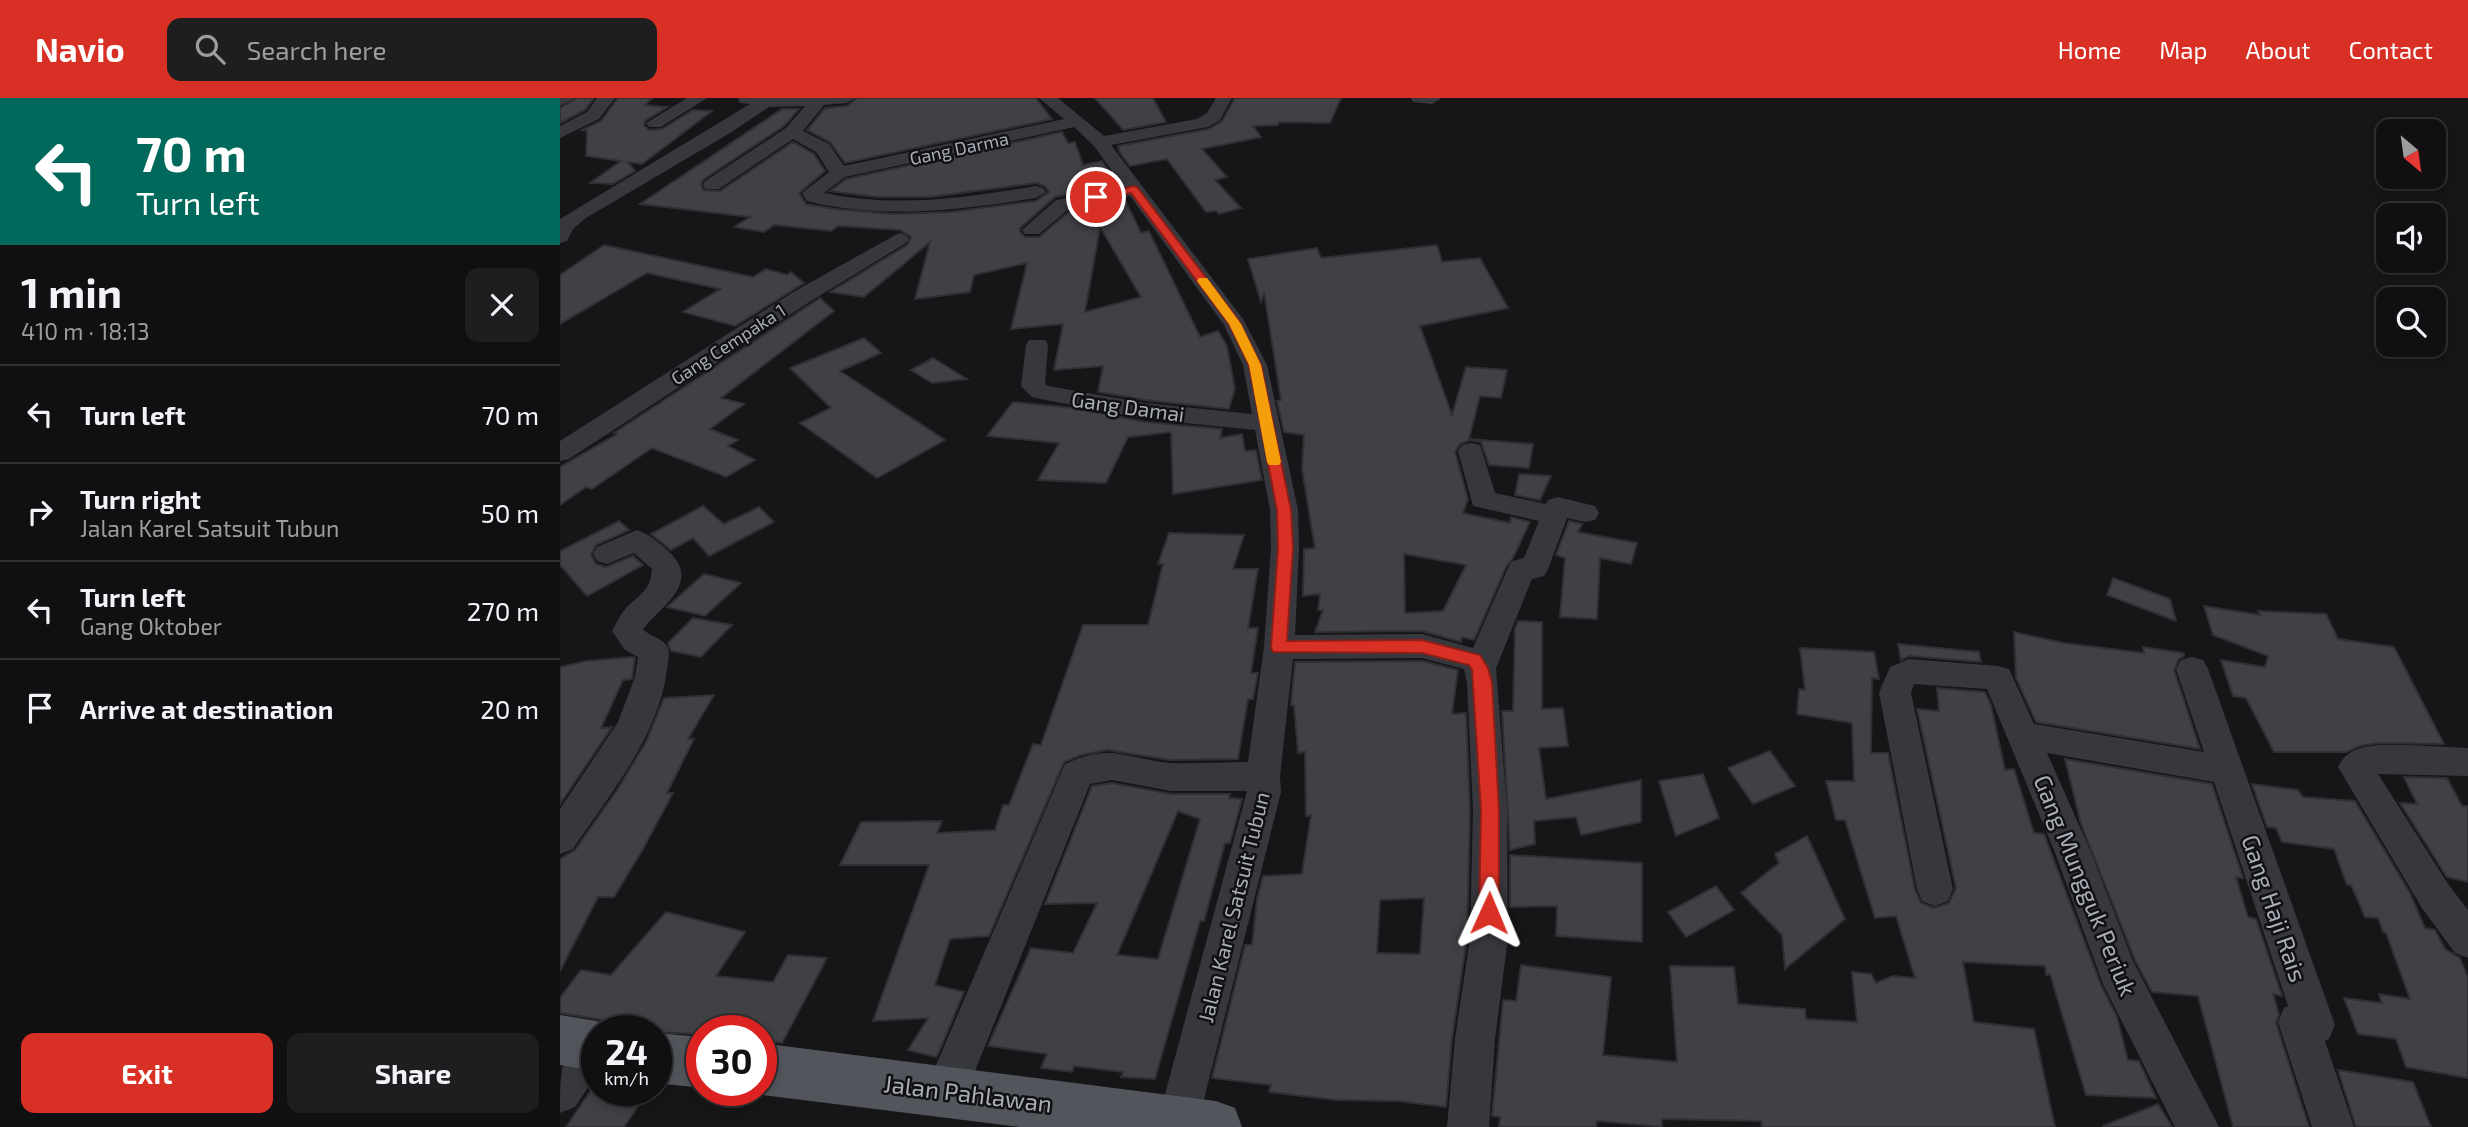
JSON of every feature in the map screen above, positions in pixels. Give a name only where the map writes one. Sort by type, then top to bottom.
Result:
[{"type":"main road","name":"Jalan Pahlawan","points":[[777,1071],[1198,1124]]},
{"type":"street","points":[[560,101],[567,98]]},
{"type":"street","points":[[560,133],[593,116],[607,98]]},
{"type":"street","points":[[655,123],[699,98]]},
{"type":"street","points":[[736,98],[818,102],[846,98]]},
{"type":"street","name":"Jalan Karel Satsuit Tubun","points":[[1047,98],[1078,121],[1100,142],[1235,324],[1255,365],[1284,510],[1285,548],[1279,648],[1263,776],[1264,792],[1198,1124]]},
{"type":"street","points":[[1100,142],[1202,122],[1214,116],[1224,98]]},
{"type":"street","points":[[1419,98],[1432,99]]},
{"type":"street","points":[[563,228],[766,101]]},
{"type":"street","points":[[712,185],[792,132],[818,102]]},
{"type":"street","name":"Gang Darma","points":[[839,173],[1078,121]]},
{"type":"street","points":[[792,132],[823,148],[839,173],[812,193],[814,197],[889,206],[944,206],[1036,192]]},
{"type":"street","points":[[1032,230],[1044,223],[1054,208],[1063,204],[1133,190]]},
{"type":"street","name":"Gang Cempaka 1","points":[[560,453],[803,296],[899,239]]},
{"type":"street","name":"Gang Damai","points":[[1037,345],[1032,386],[1041,392],[1145,411],[1267,423]]},
{"type":"street","points":[[1471,451],[1483,500],[1555,515]]},
{"type":"street","points":[[1480,668],[1522,568],[1534,569],[1558,506],[1585,513]]},
{"type":"street","points":[[560,838],[639,718],[650,683],[654,651],[636,642],[627,631],[630,624],[659,598],[665,589],[667,566],[637,540],[607,554]]},
{"type":"street","points":[[1279,648],[1422,646],[1474,660],[1480,668],[1490,810],[1489,938],[1475,1040],[1468,1127]]},
{"type":"street","name":"Gang Haji Rais","points":[[2192,669],[2204,711],[2228,769],[2315,1025],[2298,1023],[2333,1127]]},
{"type":"street","name":"Gang Mungguk Periuk","points":[[1935,889],[1895,693],[1901,676],[1909,671],[1998,678],[2072,850],[2117,971],[2198,1127]]},
{"type":"street","points":[[2024,736],[2228,769]]},
{"type":"street","points":[[2468,762],[2409,759],[2361,761],[2355,767],[2435,896],[2468,940]]},
{"type":"street","points":[[946,1091],[1077,774],[1089,767],[1119,765],[1171,777],[1263,776]]},
{"type":"street","points":[[560,1092],[581,1048]]},
{"type":"building","points":[[577,98],[594,98],[585,110],[560,123],[560,108]]},
{"type":"building","points":[[618,98],[652,98],[645,105],[667,107],[645,121],[644,125],[649,130],[662,129],[693,110],[712,111],[642,164],[628,162],[635,171],[613,184],[590,183],[621,161],[586,156],[587,131],[582,130],[601,121]]},
{"type":"building","points":[[857,98],[1036,98],[1052,119],[845,163],[830,142],[807,130],[825,108],[847,106]]},
{"type":"building","points":[[1095,98],[1153,98],[1166,122],[1123,130]]},
{"type":"building","points":[[1235,98],[1341,98],[1330,123],[1279,122],[1278,125],[1253,126],[1261,137],[1202,149],[1227,177],[1215,180],[1241,208],[1219,214],[1216,211],[1206,212],[1167,159],[1130,166],[1120,153],[1118,146],[1209,129],[1222,121]]},
{"type":"building","points":[[782,109],[799,109],[784,126],[704,179],[701,184],[703,190],[720,191],[793,142],[814,154],[825,171],[799,193],[806,204],[893,214],[950,212],[1036,201],[1049,192],[1045,186],[1036,183],[930,197],[877,197],[830,191],[846,179],[1062,132],[1068,143],[1075,142],[1083,165],[1102,161],[1118,184],[1055,197],[1020,228],[1020,232],[1025,237],[1039,237],[1070,211],[1125,200],[1141,233],[1149,231],[1200,337],[1218,331],[1227,346],[1235,389],[1229,409],[1098,392],[1103,366],[1054,370],[1063,324],[1011,329],[1027,263],[974,275],[970,292],[915,299],[930,242],[864,297],[830,292],[907,245],[911,237],[900,230],[838,226],[831,231],[774,225],[764,232],[734,227],[750,217],[640,204]],"holes":[[[1100,227],[1141,297],[1085,312]]]},
{"type":"building","points":[[604,245],[753,277],[766,269],[787,275],[791,272],[804,283],[735,326],[683,312],[720,289],[647,273],[560,324],[560,275]]},
{"type":"building","points":[[1437,245],[1442,262],[1480,258],[1508,308],[1420,326],[1452,415],[1466,367],[1507,370],[1501,398],[1480,396],[1469,439],[1533,444],[1529,468],[1489,465],[1481,442],[1470,440],[1460,444],[1455,452],[1468,499],[1463,513],[1510,523],[1511,517],[1530,522],[1506,567],[1474,640],[1462,637],[1461,642],[1422,631],[1315,632],[1323,610],[1318,610],[1320,594],[1303,596],[1304,549],[1315,548],[1302,469],[1304,435],[1284,432],[1277,401],[1281,400],[1264,292],[1261,302],[1248,259],[1317,248],[1321,258]],"holes":[[[1404,554],[1466,565],[1443,611],[1405,613]]]},
{"type":"building","points":[[820,298],[834,311],[721,398],[744,404],[710,429],[738,440],[728,446],[755,460],[726,477],[652,448],[592,489],[586,487],[560,505],[560,467],[617,434],[614,433]]},
{"type":"building","points":[[864,338],[881,353],[840,371],[945,440],[877,478],[800,423],[831,408],[790,368]]},
{"type":"building","points":[[933,358],[967,379],[932,383],[911,370]]},
{"type":"building","points":[[1013,402],[1074,408],[1145,422],[1222,429],[1220,438],[1242,434],[1245,451],[1256,450],[1262,480],[1173,494],[1171,432],[1128,437],[1106,483],[1038,480],[1059,443],[987,436]]},
{"type":"building","points":[[1519,474],[1551,476],[1540,500],[1515,495]]},
{"type":"building","points":[[703,506],[724,524],[759,507],[774,522],[709,556],[693,538],[671,550],[651,534]]},
{"type":"building","points":[[619,521],[629,530],[596,545],[591,555],[596,564],[606,567],[633,556],[643,565],[587,596],[560,565],[560,551]]},
{"type":"building","points":[[1569,521],[1582,524],[1578,532],[1637,543],[1631,564],[1600,558],[1597,619],[1560,617],[1565,558],[1556,555]]},
{"type":"building","points":[[1169,533],[1244,535],[1233,569],[1258,569],[1248,628],[1258,628],[1251,673],[1258,673],[1253,699],[1248,699],[1238,759],[1171,760],[1107,750],[1081,755],[1064,762],[989,936],[950,939],[935,985],[964,992],[939,1052],[936,1057],[908,1050],[928,1018],[873,1021],[929,865],[840,865],[861,822],[942,821],[937,833],[995,830],[1003,805],[1009,805],[1033,744],[1041,745],[1083,625],[1148,625],[1163,564],[1158,564]]},
{"type":"building","points":[[704,574],[741,583],[705,616],[667,607]]},
{"type":"building","points":[[2113,578],[2170,599],[2176,621],[2107,595]]},
{"type":"building","points":[[2204,606],[2260,615],[2258,611],[2326,614],[2338,639],[2394,647],[2444,744],[2378,743],[2359,746],[2347,752],[2274,752],[2246,698],[2233,696],[2221,660],[2265,667],[2268,656],[2213,635]]},
{"type":"building","points":[[693,618],[732,625],[701,657],[671,651],[668,643]]},
{"type":"building","points":[[1518,621],[1542,622],[1542,709],[1563,708],[1568,746],[1539,748],[1546,799],[1641,780],[1641,822],[1581,835],[1576,817],[1534,821],[1535,844],[1510,850],[1502,711],[1513,711],[1515,629]]},
{"type":"building","points":[[2014,632],[2064,643],[2144,653],[2143,647],[2184,653],[2174,670],[2200,749],[2036,722],[2016,678]]},
{"type":"building","points":[[1898,644],[1979,652],[1981,662],[1909,656],[1901,660]]},
{"type":"building","points":[[1800,648],[1874,652],[1879,679],[1872,678],[1871,753],[1888,753],[1915,890],[1921,903],[1934,908],[1949,903],[1956,888],[1917,709],[1939,711],[1937,688],[1985,692],[1991,705],[2005,770],[2014,769],[2034,833],[2044,834],[2101,985],[2117,1017],[2128,1060],[2139,1061],[2156,1098],[2086,1095],[2050,974],[2046,975],[2045,966],[1963,962],[1974,1022],[2034,1029],[2055,1127],[1762,1127],[1761,1121],[1662,1119],[1662,1127],[1597,1121],[1596,1127],[1499,1127],[1500,1117],[1492,1116],[1503,1000],[1516,1001],[1521,965],[1611,977],[1603,1055],[1677,1062],[1670,966],[1734,967],[1738,1004],[1805,1009],[1806,1019],[1857,1022],[1852,972],[1871,974],[1876,983],[1893,976],[1915,978],[1896,916],[1875,918],[1845,820],[1836,820],[1826,781],[1854,781],[1852,723],[1797,714],[1799,689],[1805,690]]},
{"type":"building","points":[[635,658],[632,679],[623,680],[601,728],[612,727],[560,804],[560,667],[586,661]]},
{"type":"building","points":[[1422,661],[1458,670],[1452,714],[1466,713],[1470,810],[1467,938],[1452,1039],[1446,1107],[1397,1101],[1336,1100],[1269,1092],[1271,1085],[1212,1078],[1245,945],[1252,945],[1257,900],[1263,876],[1302,874],[1311,815],[1306,816],[1305,752],[1298,753],[1294,705],[1291,705],[1295,662]],"holes":[[[1424,898],[1420,954],[1377,953],[1380,900]]]},
{"type":"building","points":[[714,695],[688,739],[694,739],[667,793],[673,793],[643,849],[614,897],[598,897],[560,971],[560,859],[575,850],[619,787],[646,742],[664,698]]},
{"type":"building","points":[[1770,751],[1795,786],[1753,804],[1728,768]]},
{"type":"building","points":[[2065,759],[2212,784],[2243,878],[2236,877],[2248,917],[2256,919],[2282,996],[2273,994],[2279,1014],[2276,1023],[2309,1127],[2233,1127],[2198,996],[2152,992],[2135,960],[2081,824]]},
{"type":"building","points":[[1703,774],[1719,818],[1676,836],[1659,781]]},
{"type":"building","points":[[2404,777],[2447,778],[2462,806],[2468,806],[2468,882],[2447,877],[2400,803],[2417,804]]},
{"type":"building","points":[[1112,783],[1171,794],[1230,794],[1229,798],[1242,799],[1230,843],[1225,843],[1204,921],[1200,921],[1155,1079],[1121,1077],[1123,1072],[1074,1066],[1072,1072],[1041,1068],[1047,1054],[988,1046],[1031,948],[1073,953],[1097,903],[1045,904],[1092,786]],"holes":[[[1178,811],[1200,819],[1158,959],[1117,955]]]},
{"type":"building","points":[[2252,784],[2298,790],[2303,797],[2355,801],[2410,893],[2425,928],[2435,930],[2445,949],[2460,958],[2468,978],[2468,1078],[2406,1067],[2396,1039],[2358,1034],[2344,998],[2382,1003],[2379,994],[2410,999],[2386,933],[2383,932],[2378,918],[2365,917],[2351,885],[2347,885],[2334,849],[2282,842],[2276,828],[2267,827]]},
{"type":"building","points":[[1807,836],[1845,919],[1785,969],[1782,935],[1741,893],[1779,863],[1775,854]]},
{"type":"building","points":[[1510,855],[1642,863],[1642,942],[1556,936],[1557,906],[1510,907]]},
{"type":"building","points":[[1716,886],[1734,910],[1686,937],[1668,912]]},
{"type":"building","points":[[666,912],[745,932],[716,976],[773,982],[788,955],[827,958],[782,1043],[777,1042],[777,1015],[686,1015],[686,1033],[672,1033],[672,1015],[581,1016],[560,1013],[560,998],[581,970],[611,975]]},
{"type":"building","points":[[2338,1070],[2413,1082],[2431,1127],[2356,1127]]},
{"type":"building","points":[[2158,1104],[2172,1127],[2103,1127],[2103,1126]]},
{"type":"building","points":[[581,1105],[638,1106],[624,1127],[566,1127]]},
{"type":"slow traffic","points":[[1203,281],[1235,324],[1255,365],[1274,462]]},
{"type":"route","points":[[1096,197],[1133,190],[1235,324],[1255,365],[1284,510],[1285,548],[1279,648],[1422,646],[1474,660],[1480,668],[1490,810],[1489,913]]}]
